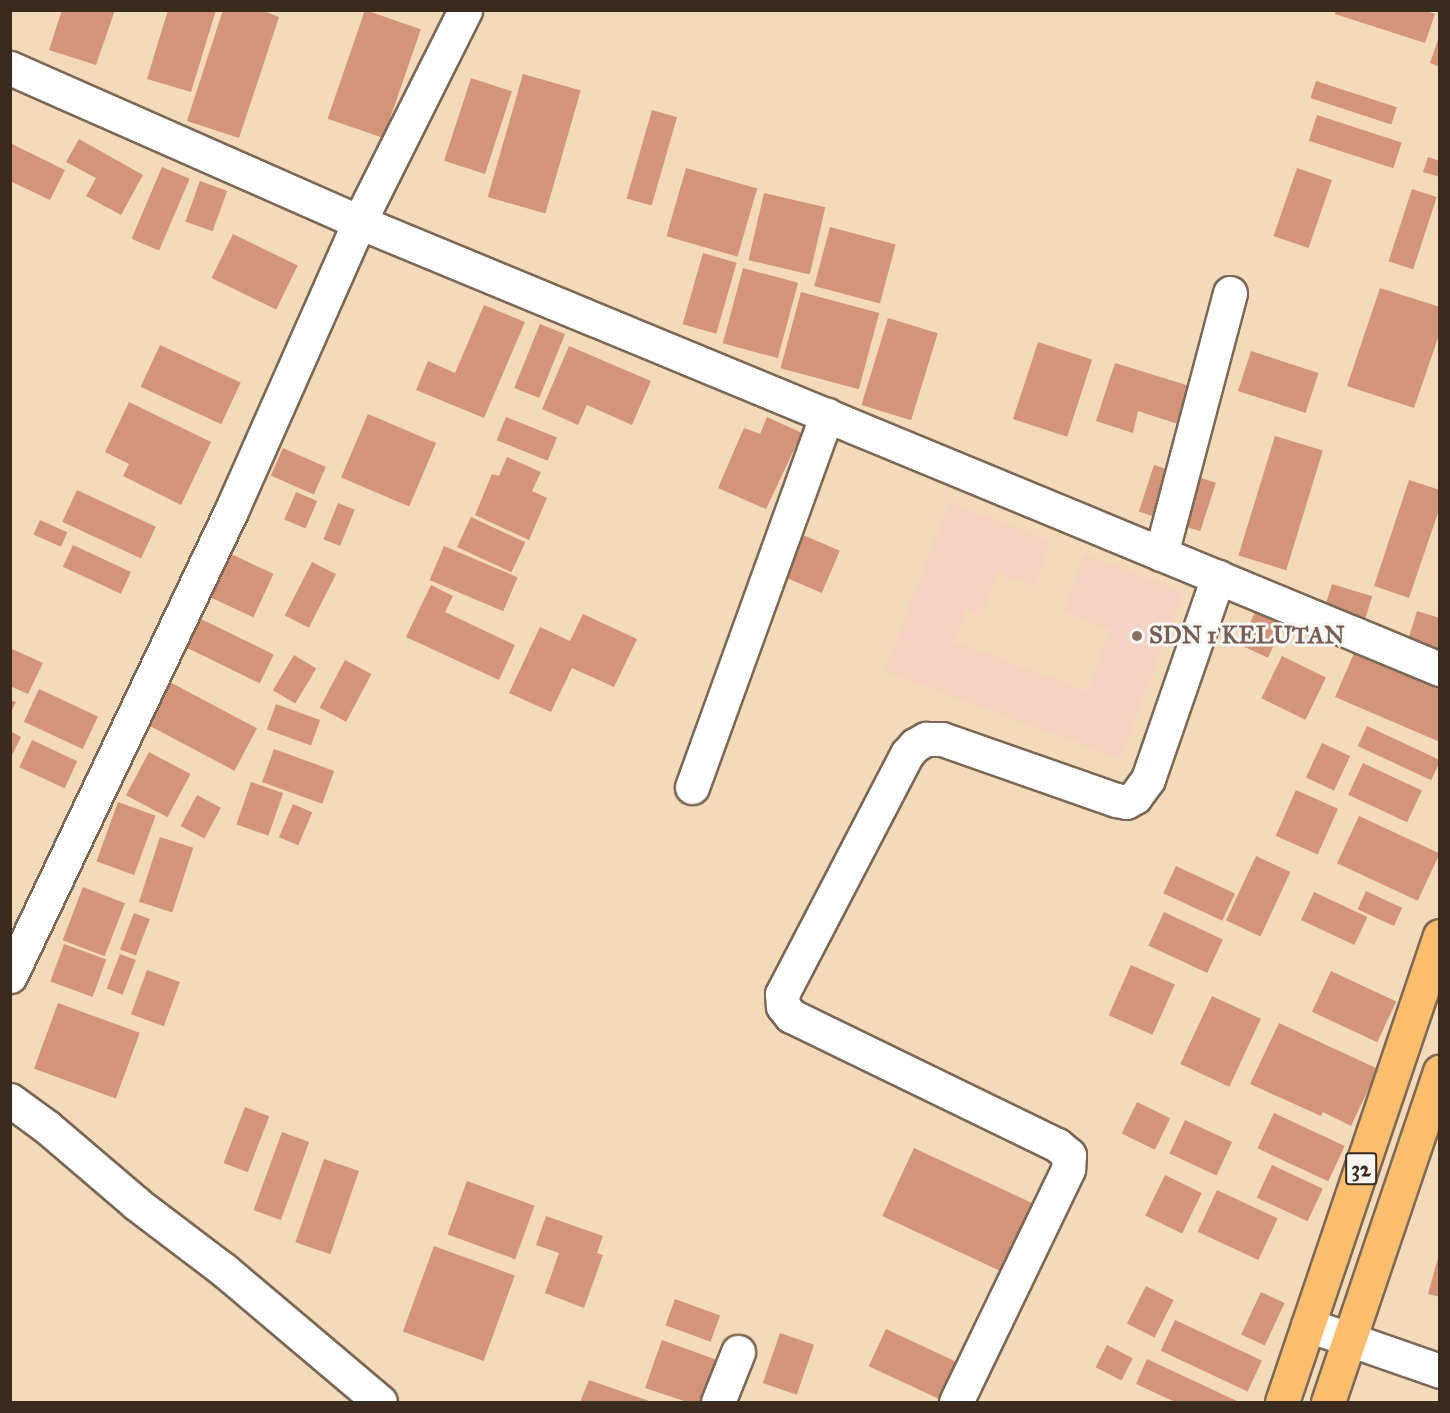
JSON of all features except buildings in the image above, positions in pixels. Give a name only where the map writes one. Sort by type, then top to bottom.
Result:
[{"type":"highway","name":"32","points":[[1282,1402],[1440,936]]},
{"type":"highway","name":"32","points":[[1328,1402],[1440,1071]]},
{"type":"street","points":[[10,976],[232,509],[359,222],[465,10]]},
{"type":"street","points":[[10,68],[359,222],[1440,669]]},
{"type":"street","points":[[1161,554],[1230,293]]},
{"type":"street","points":[[692,787],[827,416]]},
{"type":"street","points":[[956,1402],[1068,1169],[1069,1155],[1057,1145],[791,1016],[783,1005],[782,994],[907,754],[915,745],[926,739],[942,739],[1116,800],[1126,802],[1135,797],[1148,779],[1218,577]]},
{"type":"street","points":[[10,1100],[46,1127],[137,1204],[224,1270],[380,1402]]},
{"type":"street","points":[[1308,1325],[1440,1371]]},
{"type":"street","points":[[718,1402],[738,1352]]},
{"type":"shaded area","name":"SDN 1 KELUTAN","points":[[949,502],[1051,541],[1034,586],[997,572],[981,616],[966,610],[954,641],[1087,691],[1110,630],[1063,612],[1084,554],[1183,592],[1120,759],[885,671]]},
{"type":"place","name":"SDN 1 KELUTAN","points":[[1137,636]]}]
